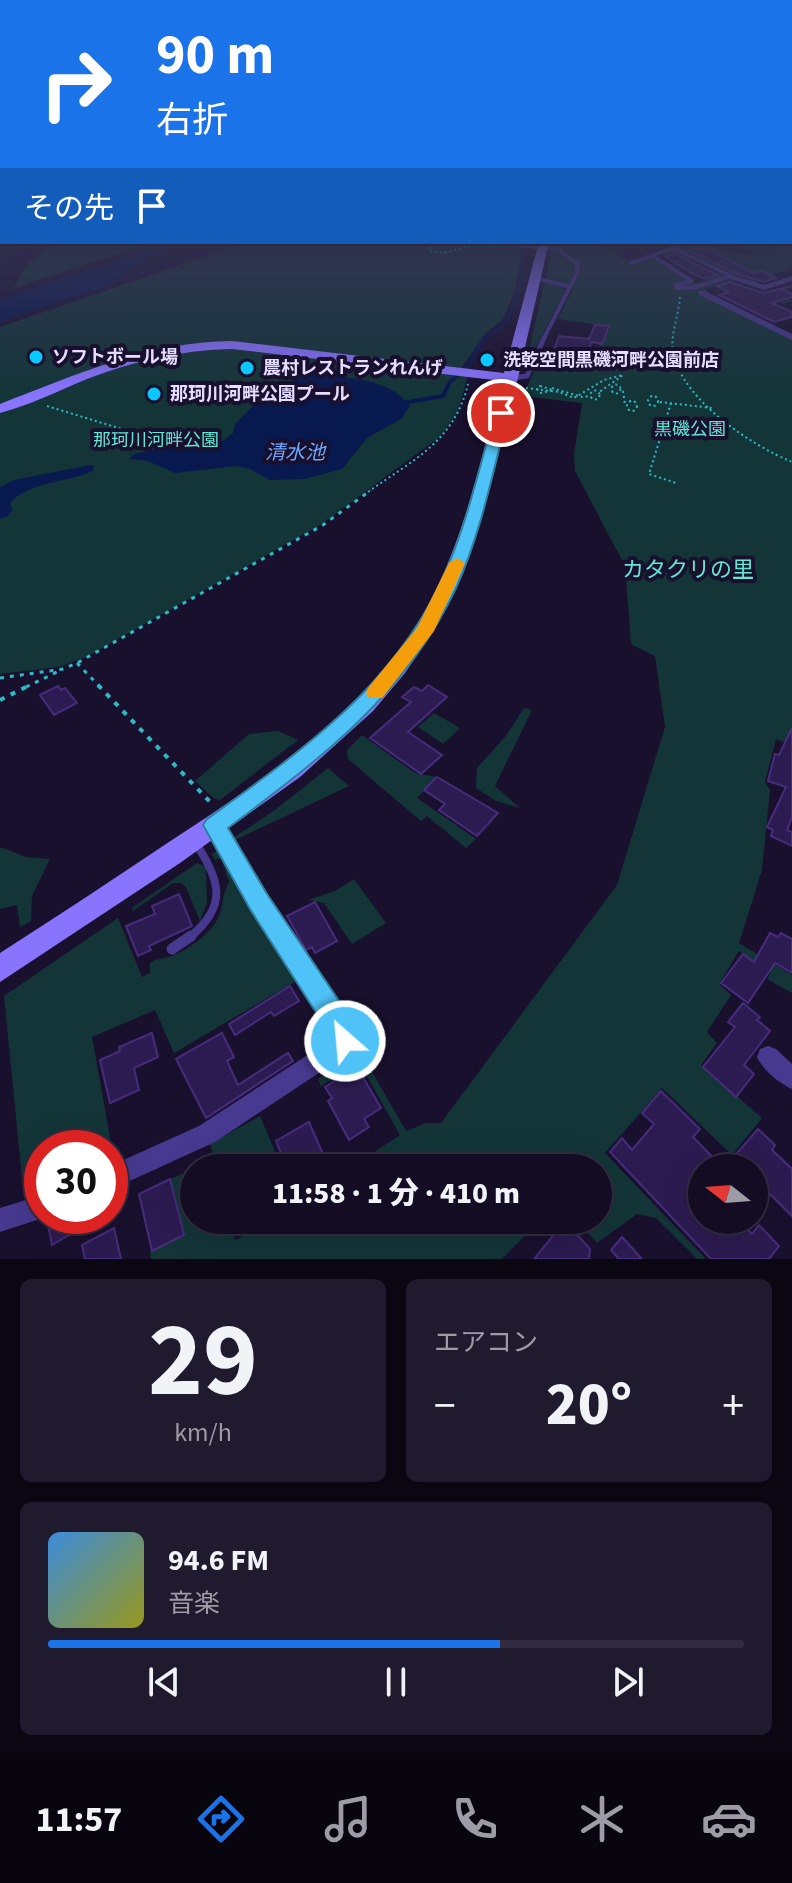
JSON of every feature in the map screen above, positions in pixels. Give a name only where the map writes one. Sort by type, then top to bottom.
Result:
[{"type":"street","points":[[0,969],[194,840],[298,764],[349,722],[395,671],[425,631],[448,586],[466,540],[535,279]]},
{"type":"street","points":[[739,279],[764,288],[790,279]]},
{"type":"street","points":[[704,294],[792,337]]},
{"type":"street","points":[[0,409],[141,355],[186,346],[232,345],[511,378]]},
{"type":"street","points":[[128,1170],[207,1134],[339,1048],[345,1041],[345,1033],[259,902],[220,822]]},
{"type":"street","points":[[768,1057],[792,1078]]},
{"type":"street","points":[[0,1220],[24,1213]]},
{"type":"lane","points":[[538,279],[570,287]]},
{"type":"lane","points":[[511,378],[527,376],[573,279]]},
{"type":"lane","points":[[688,279],[692,281],[676,288],[697,287],[722,279]]},
{"type":"lane","points":[[172,949],[199,933],[213,913],[216,876],[194,840]]},
{"type":"path","points":[[704,294],[681,295],[673,351],[679,374],[746,439],[792,462]]},
{"type":"path","points":[[0,700],[21,687],[77,663],[308,536],[439,441],[462,409],[471,373]]},
{"type":"path","points":[[537,389],[542,386],[552,388],[582,397],[600,397],[599,393],[608,383],[623,375],[604,380],[574,398],[537,389]]},
{"type":"path","points":[[537,389],[549,393],[553,391],[552,388]]},
{"type":"path","points":[[599,393],[623,391],[625,405],[633,410],[638,408],[637,405]]},
{"type":"path","points":[[625,405],[660,402],[712,408]]},
{"type":"path","points":[[671,403],[649,474],[676,483]]},
{"type":"path","points":[[39,404],[125,430],[133,439]]},
{"type":"path","points":[[77,663],[220,822]]},
{"type":"path","points":[[0,678],[63,669]]},
{"type":"green space","points":[[19,279],[42,279],[14,288]]},
{"type":"green space","name":"那珂川河畔公園","points":[[141,279],[517,279],[503,319],[485,334],[461,369],[468,375],[458,411],[441,436],[320,525],[88,656],[59,667],[0,674],[0,327]]},
{"type":"green space","points":[[546,279],[688,279],[695,283],[706,280],[704,279],[717,279],[696,290],[735,279],[792,301],[783,304],[781,302],[787,300],[737,280],[705,289],[707,291],[702,293],[792,340],[792,746],[776,739],[765,782],[770,790],[762,870],[739,943],[792,975],[792,993],[767,979],[771,972],[739,951],[719,984],[731,995],[707,1032],[717,1043],[701,1065],[762,1118],[733,1154],[662,1088],[606,1154],[371,1154],[400,1135],[359,1062],[321,1086],[318,1079],[356,1053],[363,1056],[406,1131],[426,1123],[441,1123],[617,885],[665,727],[655,656],[631,644],[625,566],[575,471],[574,454],[582,403],[523,396],[541,355],[552,355],[551,359],[602,363],[604,357],[598,350],[606,326],[558,319],[573,288]]},
{"type":"green space","points":[[744,279],[751,279],[762,285]]},
{"type":"green space","points":[[545,281],[565,290],[524,371]]},
{"type":"green space","points":[[524,708],[532,710],[495,786],[520,808],[496,801],[476,788],[477,768],[505,737]]},
{"type":"green space","points":[[434,713],[460,728],[443,744],[418,727]]},
{"type":"green space","points":[[278,731],[298,740],[220,800],[195,781],[249,734]]},
{"type":"green space","points":[[362,735],[415,773],[437,777],[417,798],[476,839],[466,848],[427,816],[421,821],[348,759],[347,750]]},
{"type":"green space","points":[[328,768],[349,786],[235,840],[233,838],[275,810]]},
{"type":"green space","points":[[0,847],[26,857],[50,859],[32,896],[31,921],[20,927],[17,905],[0,909]]},
{"type":"green space","points":[[221,848],[298,980],[174,1053],[155,1010],[92,1037],[109,1130],[24,1130],[24,1198],[4,996],[118,918],[142,977],[150,973],[150,963],[189,947],[214,924],[229,882],[221,858],[215,860],[212,854]]},
{"type":"green space","points":[[197,863],[206,867],[207,903],[200,921],[186,887],[181,883],[173,883],[133,911],[132,908]]},
{"type":"green space","points":[[354,879],[386,923],[352,944],[324,903],[308,900],[335,891]]},
{"type":"green space","points":[[260,1116],[276,1154],[213,1154],[210,1144]]},
{"type":"green space","points":[[612,1160],[706,1259],[697,1259],[656,1218],[637,1214],[612,1232]]},
{"type":"green space","points":[[180,1175],[180,1219],[170,1179]]},
{"type":"green space","points":[[233,1234],[235,1240],[241,1238],[240,1234],[526,1234],[502,1259],[151,1259],[150,1252],[184,1235]]},
{"type":"green space","points":[[588,1234],[609,1234],[597,1243]]},
{"type":"water","points":[[63,279],[126,279],[0,322],[0,300]]},
{"type":"water","name":"清水池","points":[[311,374],[377,384],[401,396],[410,406],[401,419],[367,438],[342,469],[305,479],[270,480],[250,469],[236,466],[175,473],[148,461],[130,459],[134,454],[184,444],[208,448],[217,445],[233,433],[235,424],[254,405],[285,383]]},
{"type":"water","points":[[94,466],[93,471],[83,475],[27,490],[10,503],[12,510],[8,516],[0,519],[0,487],[14,480]]},
{"type":"building","points":[[730,282],[763,293],[792,286],[781,289],[792,294],[792,297],[772,303],[792,312],[792,317],[774,322],[719,295],[728,292],[717,286]]},
{"type":"building","points":[[595,325],[609,326],[602,344],[591,342],[587,363],[551,359],[559,336],[589,339]]},
{"type":"building","points":[[428,685],[447,697],[408,732],[442,755],[421,774],[370,738],[411,702],[402,697],[414,687],[422,691]]},
{"type":"building","points":[[58,686],[61,690],[65,688],[77,703],[54,715],[40,695]]},
{"type":"building","points":[[792,728],[792,817],[787,830],[792,832],[792,846],[771,836],[773,830],[767,827],[786,787],[768,781],[775,754],[779,755]]},
{"type":"building","points":[[437,777],[498,813],[477,836],[439,810],[445,804],[424,790]]},
{"type":"building","points":[[179,894],[192,926],[149,946],[151,950],[138,956],[126,926],[155,914],[152,906]]},
{"type":"building","points":[[315,902],[337,941],[315,953],[312,947],[306,950],[287,916]]},
{"type":"building","points":[[770,933],[778,937],[781,933],[792,939],[792,973],[775,963],[748,1003],[721,983],[743,954],[754,962]]},
{"type":"building","points":[[290,986],[299,1001],[274,1016],[271,1012],[235,1035],[229,1024]]},
{"type":"building","points":[[743,1003],[760,1017],[757,1020],[770,1031],[744,1065],[754,1074],[736,1097],[703,1067],[735,1027],[728,1022]]},
{"type":"building","points":[[152,1033],[158,1057],[134,1068],[139,1090],[110,1103],[100,1060],[120,1051],[119,1047]]},
{"type":"building","points":[[222,1033],[234,1057],[227,1061],[238,1085],[288,1053],[293,1061],[206,1118],[176,1059]]},
{"type":"building","points":[[357,1067],[381,1108],[364,1119],[369,1127],[349,1140],[328,1101],[332,1098],[325,1087]]},
{"type":"building","points":[[661,1091],[700,1129],[693,1137],[709,1154],[688,1154],[688,1234],[768,1234],[779,1246],[769,1259],[711,1259],[610,1152],[622,1138],[632,1150],[654,1124],[642,1113]]},
{"type":"building","points":[[309,1122],[323,1154],[281,1154],[276,1141]]},
{"type":"building","points":[[758,1129],[775,1145],[772,1150],[792,1169],[792,1216],[768,1192],[768,1154],[736,1154]]},
{"type":"building","points":[[170,1179],[180,1219],[180,1234],[184,1235],[152,1251],[139,1194]]},
{"type":"building","points":[[50,1234],[71,1234],[52,1245]]},
{"type":"building","points":[[103,1234],[115,1234],[121,1259],[85,1259],[82,1245]]},
{"type":"building","points":[[554,1234],[577,1234],[590,1249],[589,1259],[534,1259]]},
{"type":"building","points":[[622,1237],[642,1259],[619,1259],[611,1250]]},
{"type":"waterway","points":[[483,340],[504,324],[509,316],[521,279]]},
{"type":"waterway","points":[[408,402],[443,396],[450,382],[468,366],[484,338]]},
{"type":"slow traffic","points":[[375,693],[425,631],[457,563]]},
{"type":"place","name":"ソフトボール場","points":[[36,357]]},
{"type":"place","name":"洗乾空間黒磯河畔公園前店","points":[[487,360]]},
{"type":"place","name":"農村レストランれんげ","points":[[247,368]]},
{"type":"place","name":"那珂川河畔公園プール","points":[[154,394]]},
{"type":"route","points":[[345,1041],[345,1033],[259,902],[215,825],[349,722],[395,671],[425,631],[448,586],[466,540],[501,413]]},
{"type":"park label","name":"黒磯公園","points":[[690,429]]},
{"type":"park label","name":"カタクリの里","points":[[688,569]]}]
